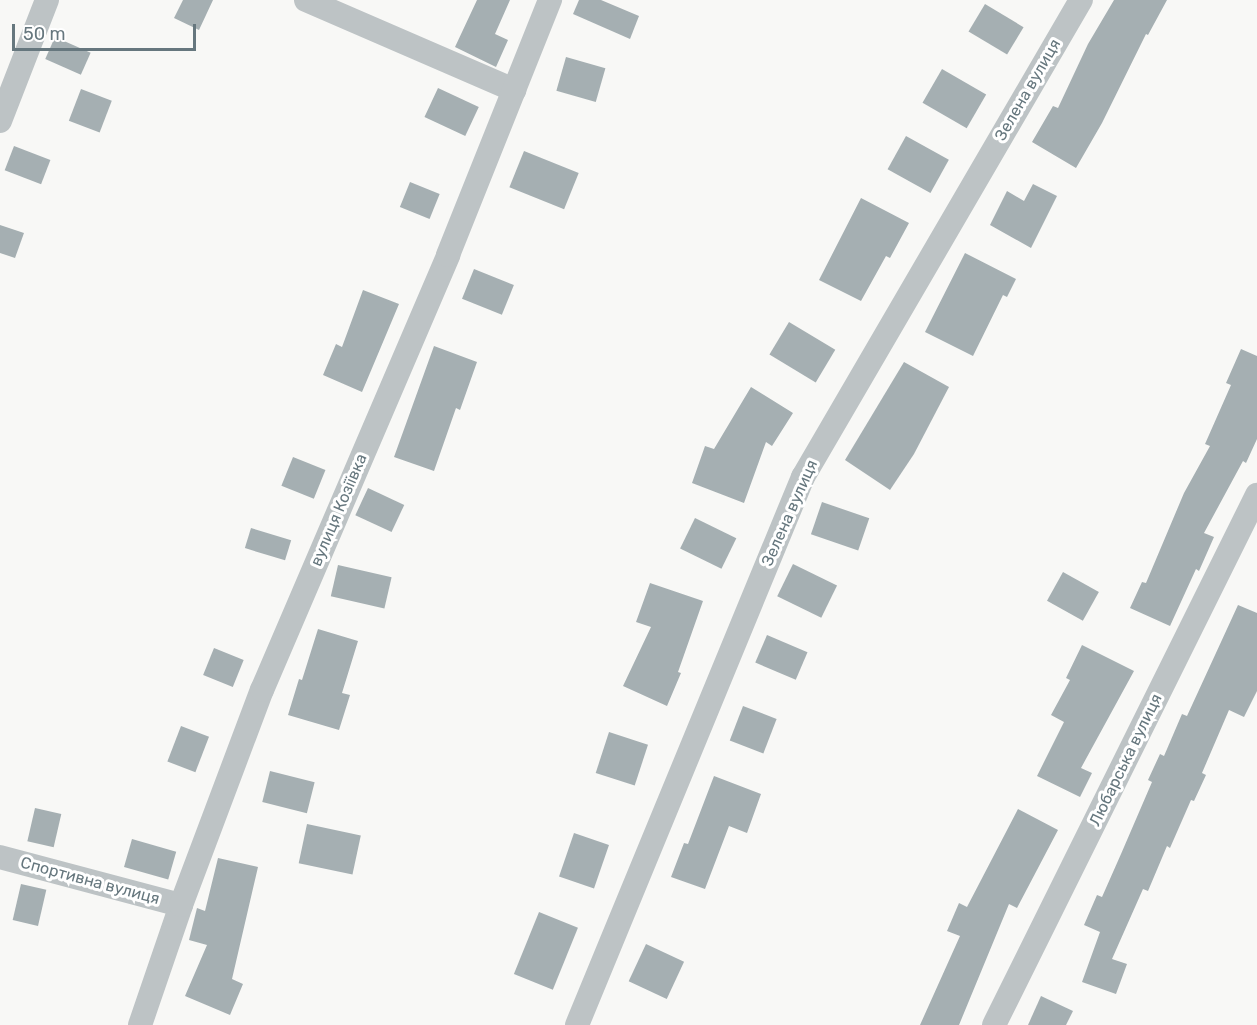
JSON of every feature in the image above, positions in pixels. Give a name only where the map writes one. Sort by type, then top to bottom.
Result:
[{"type":"street","points":[[0,121],[47,0]]},
{"type":"street","points":[[306,0],[514,90]]},
{"type":"street","name":"вулиця Козіївка","points":[[140,1025],[181,905],[262,690],[448,255],[550,0]]},
{"type":"street","name":"Зелена вулиця","points":[[577,1025],[803,477],[1081,0]]},
{"type":"street","name":"Любарська вулиця","points":[[994,1025],[1257,495]]},
{"type":"street","name":"Спортивна вулиця","points":[[0,857],[181,905]]},
{"type":"building","points":[[183,0],[213,0],[199,30],[174,18]]},
{"type":"building","points":[[477,0],[510,0],[495,34],[508,40],[496,67],[455,47]]},
{"type":"building","points":[[579,0],[601,0],[639,16],[630,39],[573,14]]},
{"type":"building","points":[[1114,0],[1167,0],[1148,35],[1146,34],[1102,123],[1076,168],[1032,142],[1053,106],[1058,108],[1088,44]]},
{"type":"building","points":[[985,4],[1024,27],[1007,55],[969,31]]},
{"type":"building","points":[[55,37],[91,53],[81,75],[45,59]]},
{"type":"building","points":[[566,57],[605,68],[596,102],[556,91]]},
{"type":"building","points":[[942,69],[986,94],[967,128],[922,103]]},
{"type":"building","points":[[438,88],[479,107],[465,136],[424,117]]},
{"type":"building","points":[[81,89],[112,101],[100,133],[69,121]]},
{"type":"building","points":[[906,136],[949,160],[930,193],[888,169]]},
{"type":"building","points":[[14,146],[50,160],[41,184],[5,170]]},
{"type":"building","points":[[524,151],[579,173],[564,209],[509,187]]},
{"type":"building","points":[[410,182],[440,194],[430,219],[400,207]]},
{"type":"building","points":[[1033,184],[1057,196],[1031,248],[990,225],[1007,191],[1024,201]]},
{"type":"building","points":[[861,198],[909,223],[890,258],[886,256],[861,301],[819,280]]},
{"type":"building","points":[[0,225],[24,233],[15,258],[0,253]]},
{"type":"building","points":[[965,253],[1016,279],[1007,297],[1003,295],[973,356],[925,332]]},
{"type":"building","points":[[474,269],[514,285],[502,315],[462,299]]},
{"type":"building","points":[[363,290],[399,304],[362,392],[323,375],[336,344],[342,347]]},
{"type":"building","points":[[789,322],[835,350],[816,382],[769,355]]},
{"type":"building","points":[[434,346],[477,362],[460,410],[456,408],[434,471],[394,457]]},
{"type":"building","points":[[1241,349],[1257,356],[1257,439],[1246,463],[1243,461],[1204,533],[1214,537],[1199,571],[1196,569],[1170,626],[1130,608],[1142,582],[1146,583],[1184,493],[1210,446],[1205,444],[1231,385],[1226,383]]},
{"type":"building","points":[[904,362],[949,387],[914,454],[890,490],[845,460]]},
{"type":"building","points":[[751,387],[793,413],[772,446],[766,442],[744,503],[692,483],[705,446],[714,449]]},
{"type":"building","points":[[293,457],[325,470],[314,499],[281,486]]},
{"type":"building","points":[[368,488],[404,505],[392,532],[355,515]]},
{"type":"building","points":[[822,502],[869,518],[858,550],[811,534]]},
{"type":"building","points":[[695,518],[736,538],[721,569],[680,549]]},
{"type":"building","points":[[251,528],[291,540],[285,560],[245,548]]},
{"type":"building","points":[[793,564],[837,585],[821,618],[777,596]]},
{"type":"building","points":[[338,565],[392,577],[384,609],[331,596]]},
{"type":"building","points":[[1063,572],[1099,592],[1083,621],[1047,601]]},
{"type":"building","points":[[650,583],[703,601],[678,672],[681,673],[667,706],[623,686],[651,627],[636,622]]},
{"type":"building","points":[[1238,605],[1257,613],[1257,691],[1244,717],[1229,710],[1202,773],[1206,775],[1194,801],[1191,800],[1170,848],[1167,846],[1148,891],[1143,889],[1112,959],[1127,964],[1116,994],[1082,982],[1100,932],[1084,925],[1097,895],[1102,897],[1152,782],[1148,780],[1160,754],[1164,756],[1182,714],[1187,716]]},
{"type":"building","points":[[318,629],[358,641],[342,693],[350,695],[339,730],[288,715]]},
{"type":"building","points":[[767,635],[808,652],[796,680],[755,663]]},
{"type":"building","points":[[1082,645],[1134,671],[1081,768],[1092,773],[1080,797],[1037,776],[1064,722],[1051,715],[1070,680],[1066,678]]},
{"type":"building","points":[[214,648],[244,660],[233,687],[203,675]]},
{"type":"building","points":[[743,706],[777,719],[763,753],[730,741]]},
{"type":"building","points":[[181,726],[209,737],[195,772],[167,761]]},
{"type":"building","points":[[609,732],[648,745],[635,786],[596,773]]},
{"type":"building","points":[[270,771],[315,782],[307,813],[262,802]]},
{"type":"building","points":[[714,776],[761,794],[747,833],[729,826],[705,889],[671,877],[684,843],[688,844]]},
{"type":"building","points":[[35,808],[61,814],[54,847],[27,841]]},
{"type":"building","points":[[1018,809],[1058,830],[1017,908],[1009,904],[959,1025],[920,1025],[960,936],[947,931],[959,903],[967,907]]},
{"type":"building","points":[[307,824],[361,835],[352,875],[299,863]]},
{"type":"building","points":[[574,833],[609,845],[594,889],[559,876]]},
{"type":"building","points":[[132,839],[176,852],[168,880],[124,867]]},
{"type":"building","points":[[218,858],[258,867],[232,979],[243,984],[230,1015],[185,996],[207,945],[189,940],[197,908],[205,911]]},
{"type":"building","points":[[21,884],[46,890],[38,926],[13,920]]},
{"type":"building","points":[[539,912],[578,928],[553,990],[514,974]]},
{"type":"building","points":[[646,944],[684,962],[667,999],[629,981]]},
{"type":"building","points":[[1041,996],[1073,1011],[1066,1025],[1028,1025]]}]
